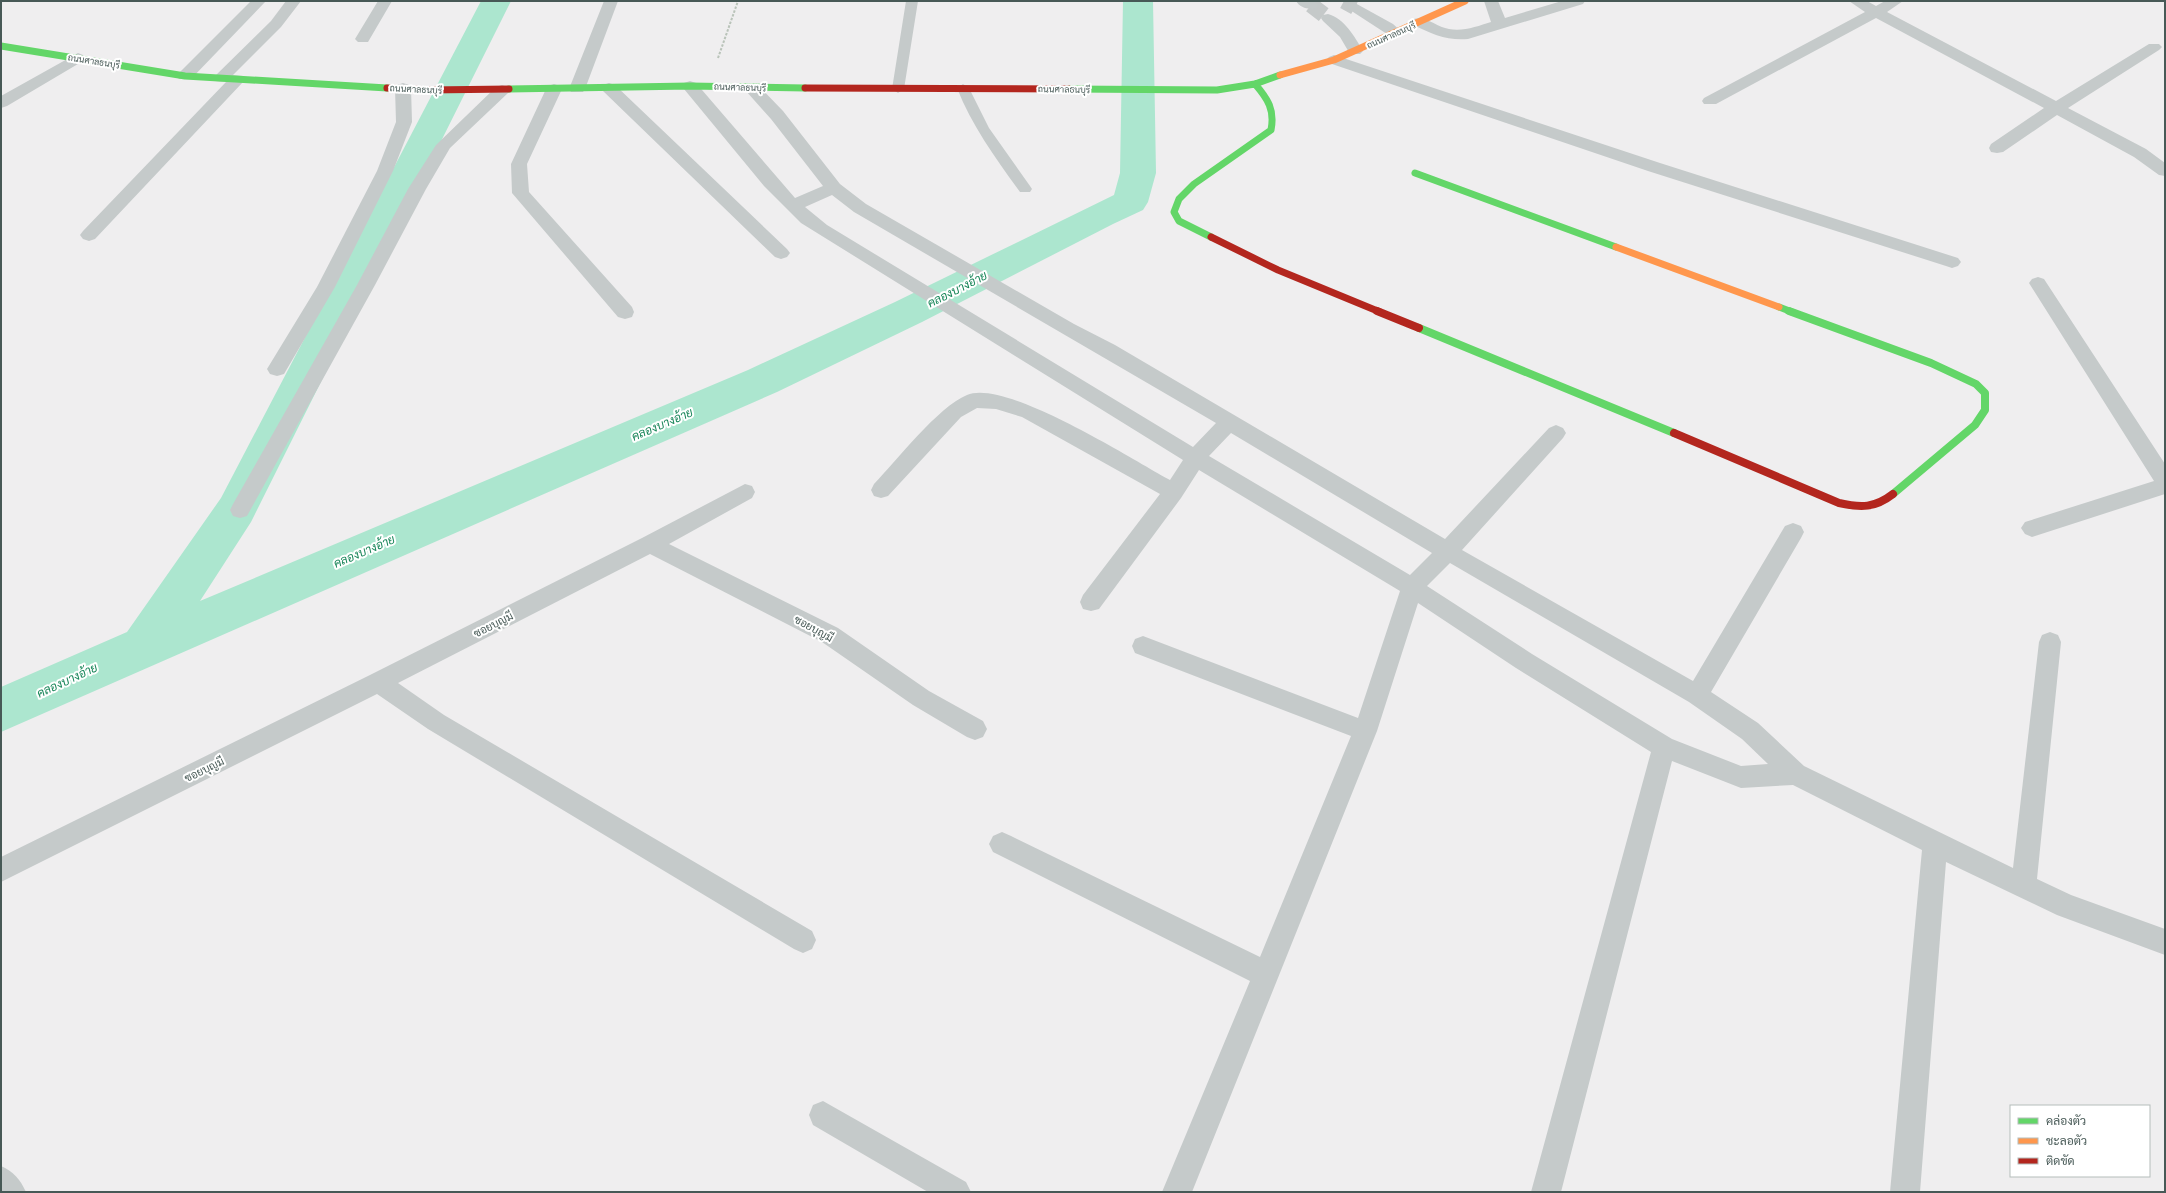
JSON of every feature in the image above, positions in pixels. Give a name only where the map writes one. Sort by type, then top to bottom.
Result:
[{"type":"street","points":[[185,76],[259,1]]},
{"type":"street","points":[[221,78],[276,24],[294,1]]},
{"type":"street","points":[[363,39],[385,1]]},
{"type":"street","points":[[577,89],[612,1]]},
{"type":"street","name":"ถนนศาลธนบุรี","points":[[1,46],[185,76],[429,90],[577,89],[690,86],[752,88],[1217,90],[1255,84],[1296,69],[1334,60],[1465,1]]},
{"type":"street","points":[[1491,1],[1500,25]]},
{"type":"street","points":[[1419,22],[1440,33],[1453,36],[1468,34],[1578,1]]},
{"type":"street","points":[[1856,1],[2140,153],[2165,171]]},
{"type":"street","points":[[1710,101],[1896,1]]},
{"type":"street","points":[[1355,7],[1388,27],[1395,33]]},
{"type":"street","points":[[1328,18],[1346,35],[1355,51]]},
{"type":"street","points":[[1997,148],[2056,108],[2154,47]]},
{"type":"street","points":[[1,103],[78,58]]},
{"type":"street","points":[[1334,60],[1654,167],[1952,262]]},
{"type":"street","points":[[89,235],[237,79]]},
{"type":"street","points":[[1255,84],[1273,105],[1275,116],[1271,130],[1194,184],[1179,199],[1174,212],[1179,221],[1278,270],[1595,399],[1839,503],[1864,509],[1884,502],[1975,425],[1985,410],[1985,393],[1976,384],[1931,363],[1415,173]]},
{"type":"street","points":[[690,86],[726,127],[776,189],[810,222],[821,229],[1299,521],[1412,587],[1524,661],[1664,747],[1741,777],[1795,774]]},
{"type":"street","points":[[278,369],[326,287],[385,171],[404,122],[403,88]]},
{"type":"street","points":[[609,88],[781,253]]},
{"type":"street","points":[[752,88],[777,115],[834,188],[860,208],[1067,329],[1108,350],[1548,611],[1698,695],[1750,731],[1795,774],[1935,844],[2066,906],[2165,942]]},
{"type":"street","points":[[554,89],[519,164],[521,193],[625,312]]},
{"type":"street","points":[[240,510],[366,285],[416,189],[444,146],[502,90]]},
{"type":"street","points":[[794,205],[834,188]]},
{"type":"street","points":[[2038,283],[2165,481]]},
{"type":"street","points":[[881,490],[954,412],[974,400],[996,402],[1029,412],[1174,492]]},
{"type":"street","points":[[1091,602],[1174,492],[1196,457],[1229,422]]},
{"type":"street","points":[[1177,1192],[1365,731],[1412,587],[1447,552],[1556,433]]},
{"type":"street","points":[[2032,528],[2165,486]]},
{"type":"street","points":[[650,544],[745,492]]},
{"type":"street","points":[[1698,695],[1793,532]]},
{"type":"street","name":"ซอยบุญมี","points":[[1,870],[378,682],[650,544],[830,636],[921,698],[975,728]]},
{"type":"street","points":[[2024,886],[2050,642]]},
{"type":"street","points":[[1143,646],[1365,731]]},
{"type":"street","points":[[378,682],[436,722],[803,940]]},
{"type":"street","points":[[1546,1192],[1664,747]]},
{"type":"street","points":[[1002,844],[1265,974]]},
{"type":"street","points":[[1905,1192],[1935,844]]},
{"type":"street","points":[[823,1115],[956,1192]]},
{"type":"street","points":[[1,1181],[11,1192]]},
{"type":"lane","points":[[898,89],[912,1]]},
{"type":"lane","points":[[963,88],[972,112],[993,146],[1025,189]]},
{"type":"path","points":[[708,87],[738,1]]},
{"type":"waterway","points":[[145,644],[236,510],[496,1]]},
{"type":"waterway","name":"คลองบางอ้าย","points":[[1,710],[178,631],[624,442],[762,381],[908,312],[1100,215],[1130,202],[1138,173],[1138,1]]},
{"type":"tunnel","points":[[1344,1],[1355,7]]},
{"type":"tunnel","points":[[1311,5],[1328,18]]},
{"type":"traffic: fast","points":[[1,46],[185,76],[387,88]]},
{"type":"traffic: fast","points":[[1069,89],[1217,90],[1255,84],[1280,75]]},
{"type":"traffic: fast","points":[[1211,237],[1179,221],[1174,212],[1179,199],[1194,184],[1271,130],[1273,122],[1272,110],[1268,100],[1255,84]]},
{"type":"traffic: fast","points":[[509,89],[690,86],[805,88]]},
{"type":"traffic: fast","points":[[1415,173],[1616,247]]},
{"type":"traffic: fast","points":[[1779,307],[1931,363],[1976,384],[1985,393],[1985,410],[1975,425],[1893,494]]},
{"type":"traffic: fast","points":[[1419,328],[1674,433]]},
{"type":"traffic: slow","points":[[1280,75],[1334,60],[1465,1]]},
{"type":"traffic: slow","points":[[1616,247],[1779,307]]},
{"type":"traffic: jam","points":[[387,88],[429,90],[509,89]]},
{"type":"traffic: jam","points":[[805,88],[1069,89]]},
{"type":"traffic: jam","points":[[1211,237],[1278,270],[1419,328]]},
{"type":"traffic: jam","points":[[1674,433],[1839,503],[1855,507],[1868,507],[1886,500],[1893,494]]}]
